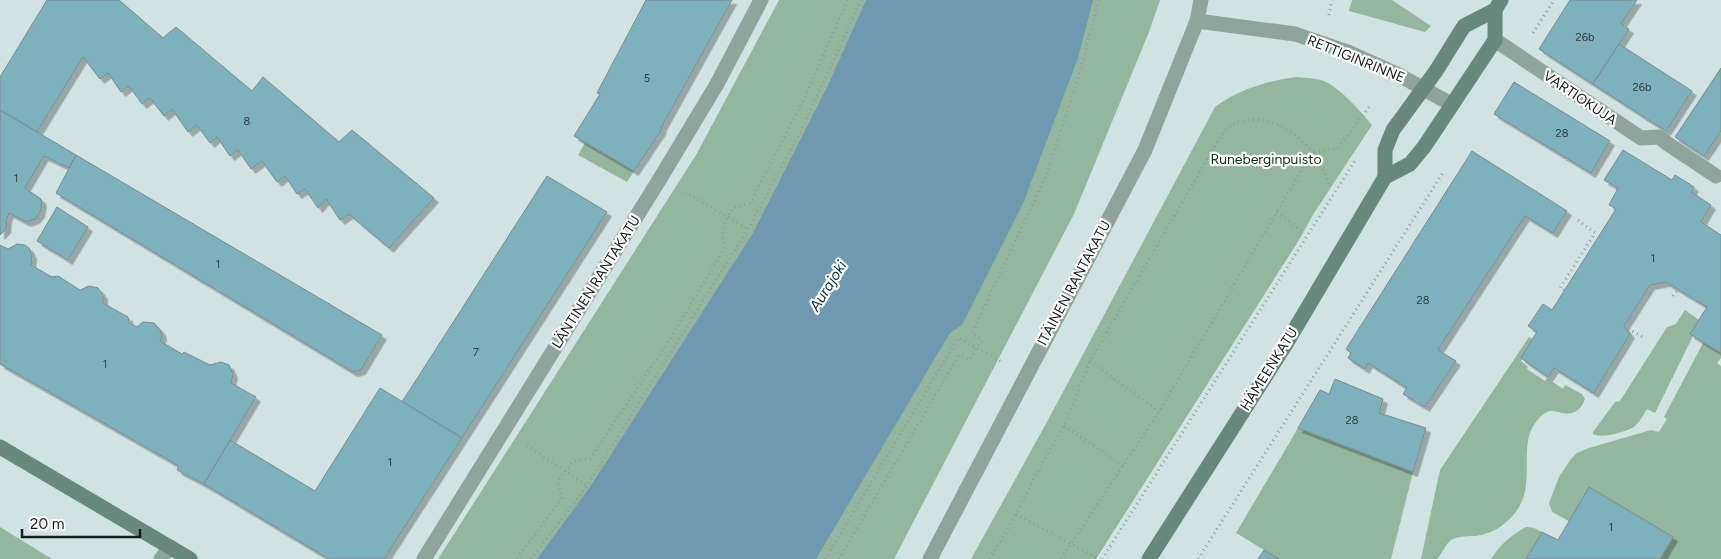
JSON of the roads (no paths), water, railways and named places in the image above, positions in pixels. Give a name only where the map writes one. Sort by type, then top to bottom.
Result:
[{"type":"main road","points":[[1498,5],[1495,40],[1410,164],[1385,177],[1385,150],[1394,130],[1464,26],[1498,5]]},
{"type":"main road","name":"HÄMEENKATU","points":[[1150,559],[1286,344],[1385,177]]},
{"type":"main road","points":[[0,447],[166,553],[190,559]]},
{"type":"street","name":"LÄNTINEN RANTAKATU","points":[[424,559],[661,177],[717,84],[761,0]]},
{"type":"street","name":"ITÄINEN RANTAKATU","points":[[930,559],[1145,150],[1197,21],[1201,0]]},
{"type":"street","name":"RETTIGINRINNE","points":[[1197,21],[1295,34],[1348,52],[1424,87],[1451,104]]},
{"type":"street","name":"VARTIOKUJA","points":[[1495,40],[1641,138],[1659,137],[1716,176]]},
{"type":"water","name":"Aurajoki","points":[[866,0],[1093,0],[1078,58],[1024,201],[962,325],[950,333],[816,559],[537,559],[590,487],[753,233],[828,85]]},
{"type":"park label","name":"Runeberginpuisto","points":[[1266,159]]}]
